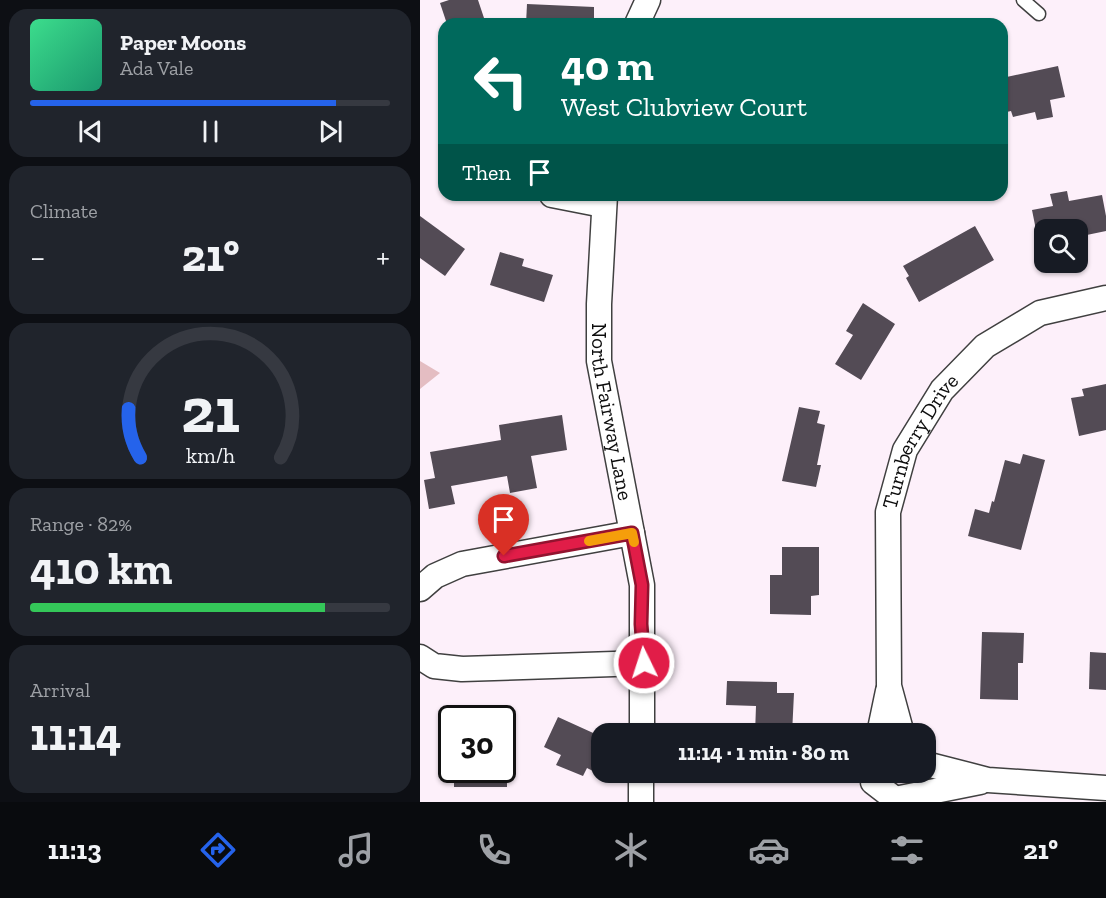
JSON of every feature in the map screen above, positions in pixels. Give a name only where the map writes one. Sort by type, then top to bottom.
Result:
[{"type":"street","points":[[640,18],[648,0]]},
{"type":"street","name":"North Fairway Lane","points":[[604,201],[599,361],[642,585],[641,624],[644,663],[642,723]]},
{"type":"street","name":"Turnberry Drive","points":[[881,723],[889,686],[888,512],[905,450],[942,390],[985,346],[1040,313],[1106,298]]},
{"type":"street","points":[[420,589],[435,576],[462,564],[632,533]]},
{"type":"street","points":[[420,657],[434,666],[462,669],[644,663]]},
{"type":"street","name":"Turnberry Drive","points":[[889,686],[899,723]]},
{"type":"street","points":[[936,767],[988,780],[1106,788]]},
{"type":"street","points":[[874,783],[895,799],[988,780]]},
{"type":"street","points":[[641,783],[641,802]]},
{"type":"lane","points":[[1023,0],[1039,14]]},
{"type":"shaded area","points":[[420,361],[440,373],[420,389]]},
{"type":"building","points":[[449,0],[478,0],[484,18],[445,18],[440,3]]},
{"type":"building","points":[[527,4],[594,7],[594,18],[526,18]]},
{"type":"building","points":[[1058,66],[1065,97],[1050,100],[1053,117],[1037,120],[1035,112],[1013,117],[1011,111],[1008,112],[1008,77]]},
{"type":"building","points":[[1067,191],[1069,201],[1102,195],[1106,231],[1088,235],[1088,219],[1034,220],[1032,210],[1053,206],[1050,194]]},
{"type":"building","points":[[420,216],[465,249],[445,276],[420,258]]},
{"type":"building","points":[[975,226],[994,260],[919,302],[906,278],[909,276],[903,266]]},
{"type":"building","points":[[500,252],[524,259],[522,266],[553,275],[544,302],[490,285]]},
{"type":"building","points":[[863,303],[895,324],[861,380],[835,364],[853,335],[846,331]]},
{"type":"building","points":[[1106,384],[1106,430],[1079,436],[1071,398],[1084,396],[1082,389]]},
{"type":"building","points":[[799,407],[820,411],[817,423],[825,425],[817,465],[821,465],[816,487],[782,481]]},
{"type":"building","points":[[562,415],[567,450],[531,456],[537,488],[510,493],[507,476],[451,486],[455,504],[429,509],[424,480],[435,478],[430,452],[501,440],[499,425]]},
{"type":"building","points":[[1023,454],[1045,460],[1021,550],[968,536],[975,509],[989,513],[1005,460],[1020,464]]},
{"type":"building","points":[[782,547],[819,547],[819,595],[811,596],[811,615],[770,614],[770,575],[782,575]]},
{"type":"building","points":[[982,632],[1024,633],[1023,663],[1018,663],[1018,700],[980,699]]},
{"type":"building","points":[[1090,652],[1106,653],[1106,690],[1089,689]]},
{"type":"building","points":[[727,681],[777,682],[777,693],[794,693],[793,723],[755,723],[756,706],[726,705]]},
{"type":"building","points":[[558,717],[591,732],[591,770],[587,768],[583,776],[556,765],[561,755],[544,747]]},
{"type":"building","points":[[454,783],[507,783],[507,787],[454,787]]},
{"type":"slow traffic","points":[[589,541],[632,533],[634,542]]},
{"type":"route","points":[[504,556],[632,533],[642,585],[641,624],[644,663]]}]
